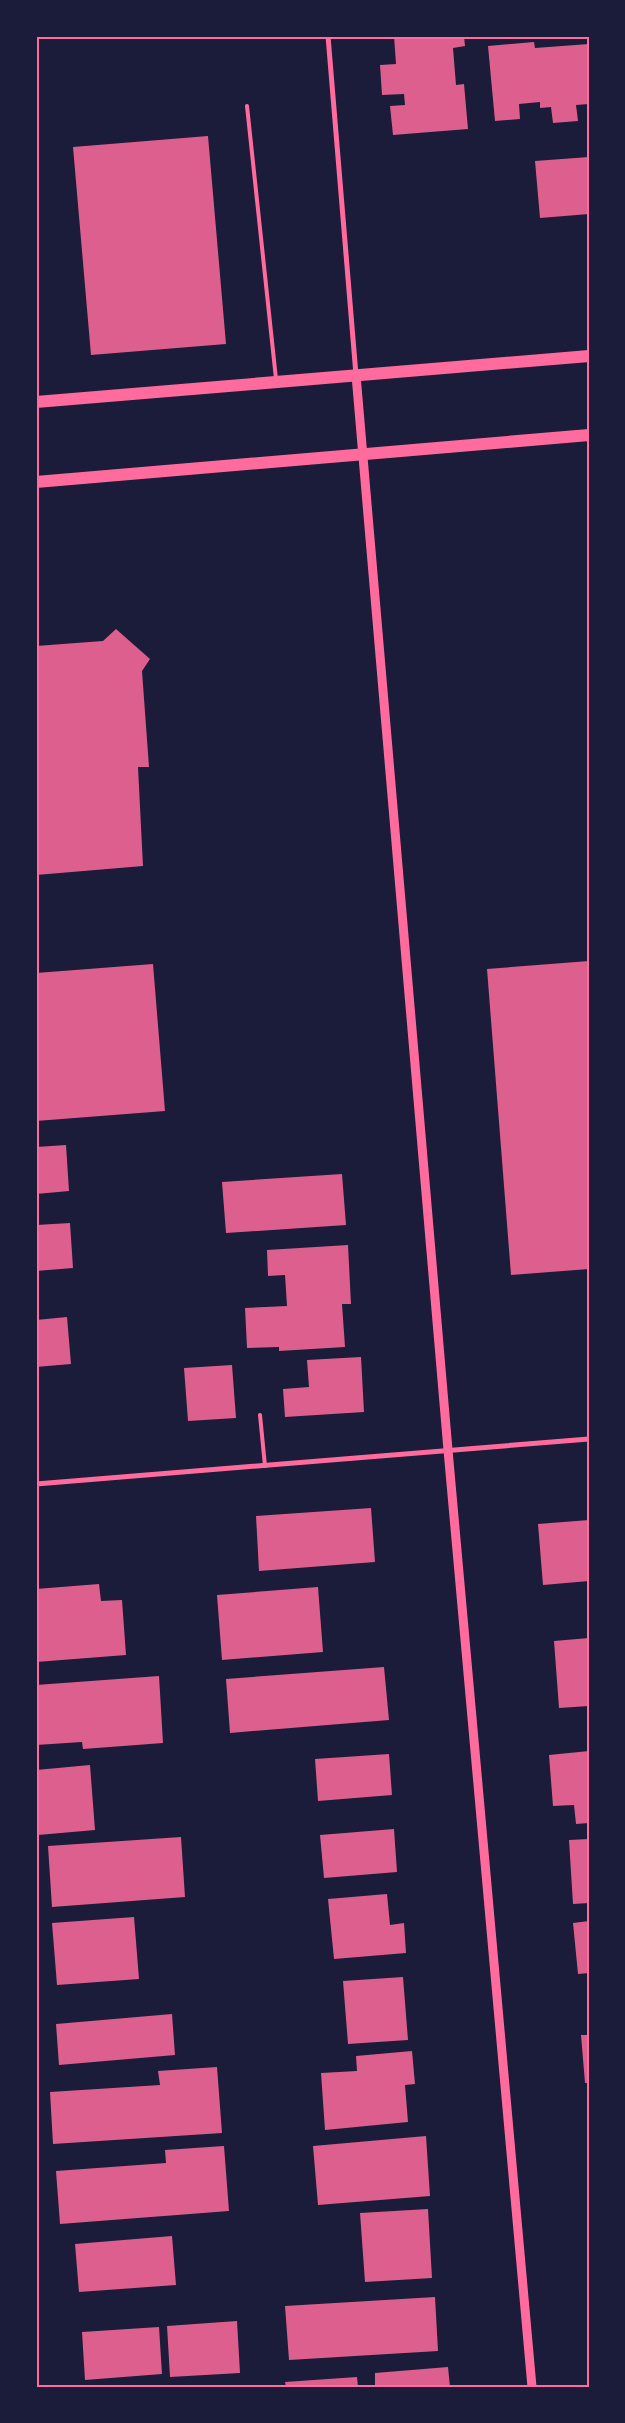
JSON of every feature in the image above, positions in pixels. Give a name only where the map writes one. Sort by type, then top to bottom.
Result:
[{"type":"main road","points":[[36,402],[589,356]]},
{"type":"main road","points":[[36,482],[589,435]]},
{"type":"street","points":[[328,36],[448,1450],[532,2387]]},
{"type":"street","points":[[36,1484],[589,1438]]},
{"type":"lane","points":[[247,106],[276,382]]},
{"type":"lane","points":[[260,1415],[265,1466]]},
{"type":"building","points":[[394,36],[464,36],[465,46],[453,48],[456,85],[464,84],[468,129],[393,135],[390,106],[405,105],[404,94],[382,95],[380,65],[396,64]]},
{"type":"building","points":[[534,42],[535,48],[589,44],[589,104],[576,105],[578,121],[553,123],[551,107],[540,108],[540,102],[519,104],[520,119],[495,121],[488,46]]},
{"type":"building","points":[[208,136],[226,344],[91,355],[73,147]]},
{"type":"building","points":[[589,157],[589,214],[540,218],[535,161]]},
{"type":"building","points":[[116,629],[150,659],[142,671],[149,767],[138,767],[143,866],[36,875],[36,646],[103,641]]},
{"type":"building","points":[[589,961],[589,1269],[511,1275],[487,969]]},
{"type":"building","points":[[153,964],[165,1111],[36,1121],[36,973]]},
{"type":"building","points":[[66,1145],[69,1191],[36,1194],[36,1147]]},
{"type":"building","points":[[342,1174],[346,1225],[226,1233],[222,1182]]},
{"type":"building","points":[[70,1223],[73,1268],[36,1271],[36,1225]]},
{"type":"building","points":[[348,1245],[351,1304],[342,1304],[345,1347],[279,1351],[279,1347],[247,1348],[245,1308],[287,1306],[285,1275],[268,1276],[267,1250]]},
{"type":"building","points":[[67,1317],[71,1364],[36,1367],[36,1320]]},
{"type":"building","points":[[361,1357],[364,1412],[285,1417],[283,1389],[309,1387],[307,1360]]},
{"type":"building","points":[[232,1365],[236,1418],[188,1421],[184,1368]]},
{"type":"building","points":[[371,1508],[375,1562],[259,1571],[256,1516]]},
{"type":"building","points":[[589,1520],[589,1581],[543,1585],[538,1524]]},
{"type":"building","points":[[99,1584],[101,1601],[122,1600],[126,1655],[36,1662],[36,1589]]},
{"type":"building","points":[[318,1587],[323,1652],[222,1660],[217,1595]]},
{"type":"building","points":[[589,1638],[589,1706],[559,1708],[554,1641]]},
{"type":"building","points":[[384,1667],[389,1720],[230,1733],[226,1679]]},
{"type":"building","points":[[159,1676],[163,1743],[83,1749],[82,1742],[36,1745],[36,1685]]},
{"type":"building","points":[[589,1751],[589,1823],[576,1824],[574,1805],[553,1806],[549,1755]]},
{"type":"building","points":[[389,1754],[392,1795],[318,1801],[315,1759]]},
{"type":"building","points":[[90,1765],[95,1830],[38,1835],[36,1770]]},
{"type":"building","points":[[394,1829],[397,1872],[324,1878],[320,1835]]},
{"type":"building","points":[[181,1837],[185,1897],[52,1907],[48,1846]]},
{"type":"building","points":[[589,1839],[589,1903],[573,1904],[569,1840]]},
{"type":"building","points":[[387,1894],[390,1925],[404,1923],[406,1953],[334,1959],[328,1899]]},
{"type":"building","points":[[134,1917],[139,1979],[57,1985],[52,1923]]},
{"type":"building","points":[[589,1921],[589,1973],[578,1974],[573,1923]]},
{"type":"building","points":[[403,1977],[408,2040],[348,2044],[343,1981]]},
{"type":"building","points":[[172,2014],[175,2055],[59,2065],[56,2024]]},
{"type":"building","points":[[581,2035],[589,2035],[589,2083],[585,2083]]},
{"type":"building","points":[[412,2051],[415,2084],[405,2085],[408,2122],[325,2130],[321,2073],[357,2071],[356,2056]]},
{"type":"building","points":[[217,2067],[222,2133],[53,2144],[50,2092],[160,2085],[158,2071]]},
{"type":"building","points":[[426,2136],[430,2196],[318,2205],[313,2146]]},
{"type":"building","points":[[224,2146],[229,2211],[60,2224],[56,2171],[166,2163],[165,2150]]},
{"type":"building","points":[[428,2209],[432,2278],[365,2282],[360,2213]]},
{"type":"building","points":[[172,2236],[176,2285],[79,2292],[75,2244]]},
{"type":"building","points":[[435,2297],[438,2351],[289,2360],[285,2306]]},
{"type":"building","points":[[237,2321],[240,2373],[170,2377],[167,2326]]},
{"type":"building","points":[[159,2327],[162,2374],[85,2380],[82,2332]]},
{"type":"building","points":[[448,2367],[450,2387],[375,2387],[375,2373]]},
{"type":"building","points":[[357,2377],[358,2387],[286,2387],[285,2382]]}]
